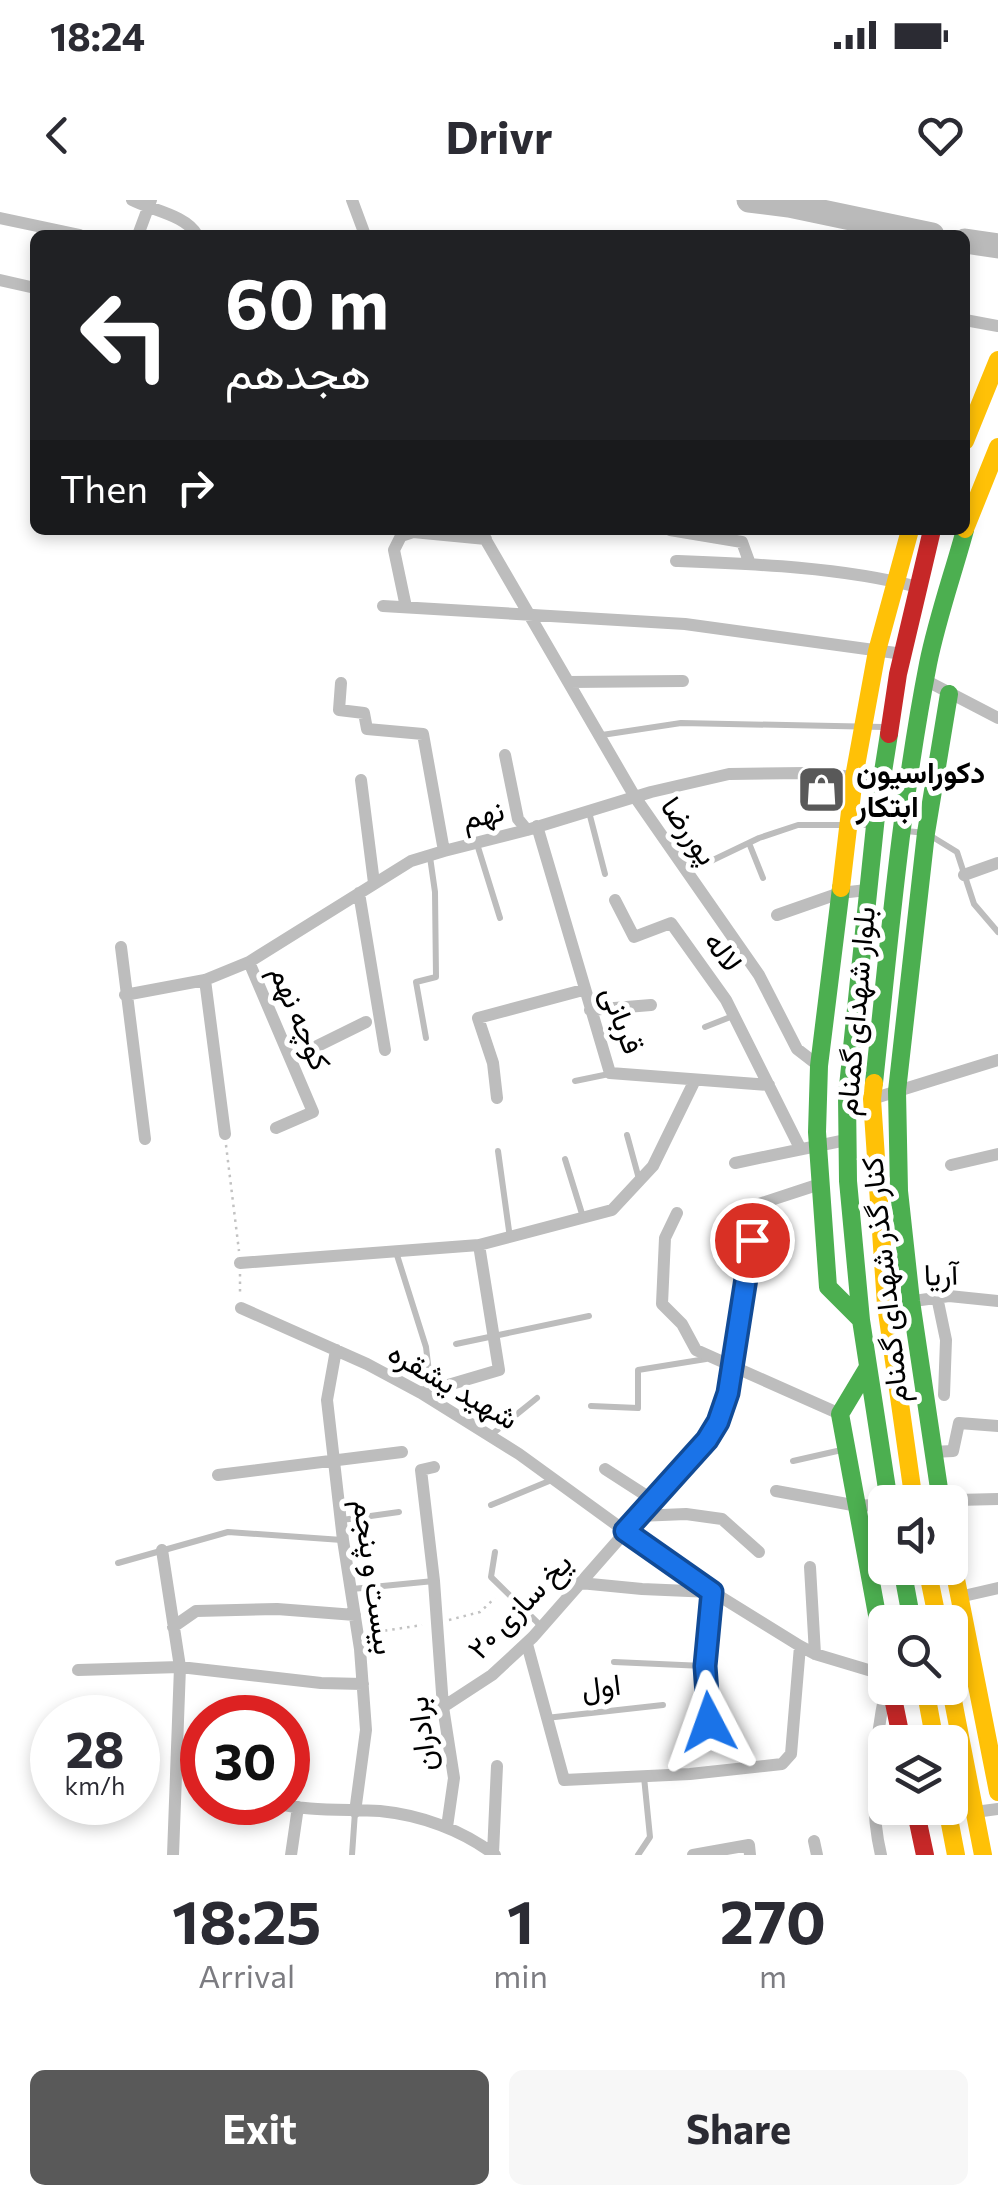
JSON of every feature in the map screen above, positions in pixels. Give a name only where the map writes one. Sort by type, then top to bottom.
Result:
[{"type":"main road","points":[[970,422],[998,360]]},
{"type":"main road","name":"بلوار شهدای گمنام","points":[[970,517],[998,447]]},
{"type":"main road","name":"کنار گذر شهدای گمنام","points":[[861,1320],[828,1287],[820,1184],[809,1146],[854,777],[878,650],[908,535]]},
{"type":"main road","name":"بلوار شهدای گمنام","points":[[884,1485],[861,1320],[846,1096],[875,825],[903,654],[931,535]]},
{"type":"main road","name":"بلوار شهدای گمنام","points":[[912,1485],[886,1305],[872,1099],[901,830],[925,680],[964,535]]},
{"type":"main road","points":[[903,654],[929,658]]},
{"type":"main road","name":"کنار گذر شهدای گمنام","points":[[938,1485],[911,1301],[900,1190],[897,1091],[926,834],[949,694]]},
{"type":"main road","name":"کنار گذر شهدای گمنام","points":[[867,1370],[840,1414],[876,1605]]},
{"type":"main road","points":[[957,1585],[993,1740],[998,1792]]},
{"type":"main road","points":[[968,1779],[983,1855]]},
{"type":"main road","points":[[919,1825],[925,1855]]},
{"type":"main road","points":[[950,1825],[956,1855]]},
{"type":"street","points":[[132,200],[150,204],[194,230]]},
{"type":"street","points":[[352,200],[362,230]]},
{"type":"street","points":[[140,230],[150,204]]},
{"type":"street","points":[[0,218],[56,230]]},
{"type":"street","points":[[0,280],[30,287]]},
{"type":"street","points":[[970,321],[998,326]]},
{"type":"street","points":[[404,535],[394,550],[406,607]]},
{"type":"street","name":"پوررضا","points":[[483,535],[635,797],[760,975],[796,1049],[819,1066]]},
{"type":"street","points":[[700,535],[742,542],[750,564]]},
{"type":"street","points":[[676,561],[750,564],[918,586]]},
{"type":"street","points":[[382,606],[685,624],[903,654]]},
{"type":"street","points":[[925,680],[998,718]]},
{"type":"street","points":[[569,682],[684,681]]},
{"type":"street","points":[[341,683],[339,710],[364,713],[367,729],[423,734],[444,851]]},
{"type":"street","name":"قربانی","points":[[505,756],[518,819],[532,828],[610,1073],[769,1085]]},
{"type":"street","name":"نهم","points":[[125,995],[206,980],[249,962],[411,860],[728,774],[806,772],[882,779]]},
{"type":"street","points":[[360,780],[374,883]]},
{"type":"street","points":[[964,875],[998,863]]},
{"type":"street","points":[[777,915],[840,893],[867,890]]},
{"type":"street","points":[[359,892],[386,1050]]},
{"type":"street","name":"لاله","points":[[615,900],[634,937],[671,924],[734,1015],[769,1085]]},
{"type":"street","points":[[121,946],[145,1140]]},
{"type":"street","name":"کوچه نهم","points":[[249,962],[314,1112],[276,1128]]},
{"type":"street","points":[[885,963],[911,965]]},
{"type":"street","points":[[206,980],[225,1134]]},
{"type":"street","points":[[498,1098],[478,1018],[584,990]]},
{"type":"street","points":[[590,1010],[652,1005]]},
{"type":"street","points":[[290,1059],[366,1022]]},
{"type":"street","points":[[872,1099],[998,1060]]},
{"type":"street","points":[[240,1263],[479,1245],[612,1210],[652,1166],[695,1080]]},
{"type":"street","points":[[769,1085],[809,1146]]},
{"type":"street","points":[[735,1163],[846,1140]]},
{"type":"street","points":[[950,1165],[998,1154]]},
{"type":"street","name":"یخ سازی ۲۰","points":[[443,1707],[492,1674],[526,1644],[718,1422],[759,1204],[820,1184]]},
{"type":"street","points":[[677,1214],[665,1238],[662,1304],[682,1324],[696,1350],[840,1414]]},
{"type":"street","points":[[426,1392],[498,1370],[479,1245]]},
{"type":"street","points":[[936,1296],[946,1340],[944,1396]]},
{"type":"street","name":"آریا","points":[[886,1305],[936,1296],[998,1302]]},
{"type":"street","name":"شهید یشقره","points":[[240,1308],[426,1392],[712,1592],[815,1654],[868,1670]]},
{"type":"street","name":"بیست و پنجم","points":[[336,1350],[327,1400],[366,1730],[356,1812]]},
{"type":"street","points":[[932,1452],[954,1452],[959,1423],[998,1426]]},
{"type":"street","points":[[218,1475],[402,1452]]},
{"type":"street","name":"برادران","points":[[434,1467],[421,1470],[443,1707],[454,1778],[447,1827]]},
{"type":"street","points":[[605,1469],[653,1500]]},
{"type":"street","points":[[776,1492],[868,1505]]},
{"type":"street","points":[[968,1501],[998,1500]]},
{"type":"street","points":[[638,1516],[686,1514],[722,1520],[759,1552]]},
{"type":"street","points":[[162,1550],[180,1667],[173,1855]]},
{"type":"street","points":[[810,1567],[815,1654]]},
{"type":"street","points":[[580,1582],[712,1592],[705,1666],[709,1722]]},
{"type":"street","points":[[959,1597],[998,1588]]},
{"type":"street","points":[[173,1627],[196,1612],[277,1610],[355,1615]]},
{"type":"street","points":[[526,1644],[564,1780],[782,1764],[791,1754],[800,1646]]},
{"type":"street","points":[[78,1670],[180,1667],[363,1684]]},
{"type":"street","points":[[881,1855],[873,1822],[878,1729],[884,1705]]},
{"type":"street","points":[[968,1741],[993,1740]]},
{"type":"street","points":[[310,1809],[380,1812],[447,1827],[494,1854],[496,1766]]},
{"type":"street","points":[[974,1812],[998,1810]]},
{"type":"street","points":[[290,1855],[295,1825]]},
{"type":"street","points":[[693,1855],[749,1845],[750,1855]]},
{"type":"lane","points":[[600,736],[681,723],[890,728]]},
{"type":"lane","points":[[589,810],[606,874]]},
{"type":"lane","points":[[688,872],[749,843],[798,826],[875,825]]},
{"type":"lane","points":[[901,830],[926,834],[957,852],[974,904],[998,932]]},
{"type":"lane","points":[[476,842],[500,918]]},
{"type":"lane","points":[[749,843],[762,878]]},
{"type":"lane","points":[[426,1038],[416,982],[436,977],[435,892],[430,856]]},
{"type":"lane","points":[[705,1026],[734,1015]]},
{"type":"lane","points":[[575,1081],[610,1073]]},
{"type":"lane","points":[[627,1134],[639,1180]]},
{"type":"lane","points":[[498,1151],[510,1238]]},
{"type":"lane","points":[[565,1158],[583,1218]]},
{"type":"lane","points":[[396,1252],[426,1348],[426,1392]]},
{"type":"lane","points":[[456,1344],[589,1316]]},
{"type":"lane","points":[[591,1406],[638,1408],[638,1370],[712,1358]]},
{"type":"lane","points":[[490,1436],[537,1398]]},
{"type":"lane","points":[[793,1460],[847,1449]]},
{"type":"lane","points":[[490,1505],[554,1480]]},
{"type":"lane","points":[[340,1520],[399,1512]]},
{"type":"lane","points":[[118,1563],[228,1532],[342,1540]]},
{"type":"lane","points":[[495,1552],[491,1577],[542,1627]]},
{"type":"lane","points":[[351,1589],[434,1580]]},
{"type":"lane","points":[[614,1662],[705,1666]]},
{"type":"lane","name":"اول","points":[[544,1718],[663,1705]]},
{"type":"lane","points":[[638,1855],[650,1837],[644,1776]]},
{"type":"lane","points":[[352,1855],[356,1812]]},
{"type":"path","points":[[225,1134],[240,1263],[240,1308]]},
{"type":"waterway","points":[[749,200],[908,230]]},
{"type":"waterway","points":[[970,242],[998,246]]},
{"type":"traffic: fast","points":[[874,1083],[910,768],[928,664],[964,535]]},
{"type":"traffic: fast","points":[[938,1485],[899,1191],[897,1091],[926,833],[949,694]]},
{"type":"traffic: fast","points":[[886,1485],[861,1320],[848,1181],[847,1096],[876,816],[889,734]]},
{"type":"traffic: fast","points":[[841,888],[819,1066],[817,1132],[828,1287],[861,1320]]},
{"type":"traffic: fast","points":[[867,1369],[840,1414],[875,1605]]},
{"type":"traffic: fast","points":[[905,1585],[909,1605]]},
{"type":"traffic: slow","points":[[970,429],[998,360]]},
{"type":"traffic: slow","points":[[970,517],[998,447]]},
{"type":"traffic: slow","points":[[841,888],[854,777],[877,651],[909,535]]},
{"type":"traffic: slow","points":[[874,1083],[886,1305],[912,1485]]},
{"type":"traffic: slow","points":[[930,1585],[935,1605]]},
{"type":"traffic: slow","points":[[957,1585],[998,1792]]},
{"type":"traffic: slow","points":[[928,1705],[932,1725]]},
{"type":"traffic: slow","points":[[954,1705],[983,1855]]},
{"type":"traffic: slow","points":[[950,1825],[956,1855]]},
{"type":"traffic: jam","points":[[889,734],[898,674],[931,535]]},
{"type":"traffic: jam","points":[[894,1705],[899,1725]]},
{"type":"traffic: jam","points":[[919,1825],[925,1855]]},
{"type":"place","name":"دکوراسیون ابتکار","points":[[821,790]]},
{"type":"route","points":[[709,1722],[705,1666],[712,1592],[625,1531],[707,1440],[718,1422],[728,1393],[752,1240]]}]
